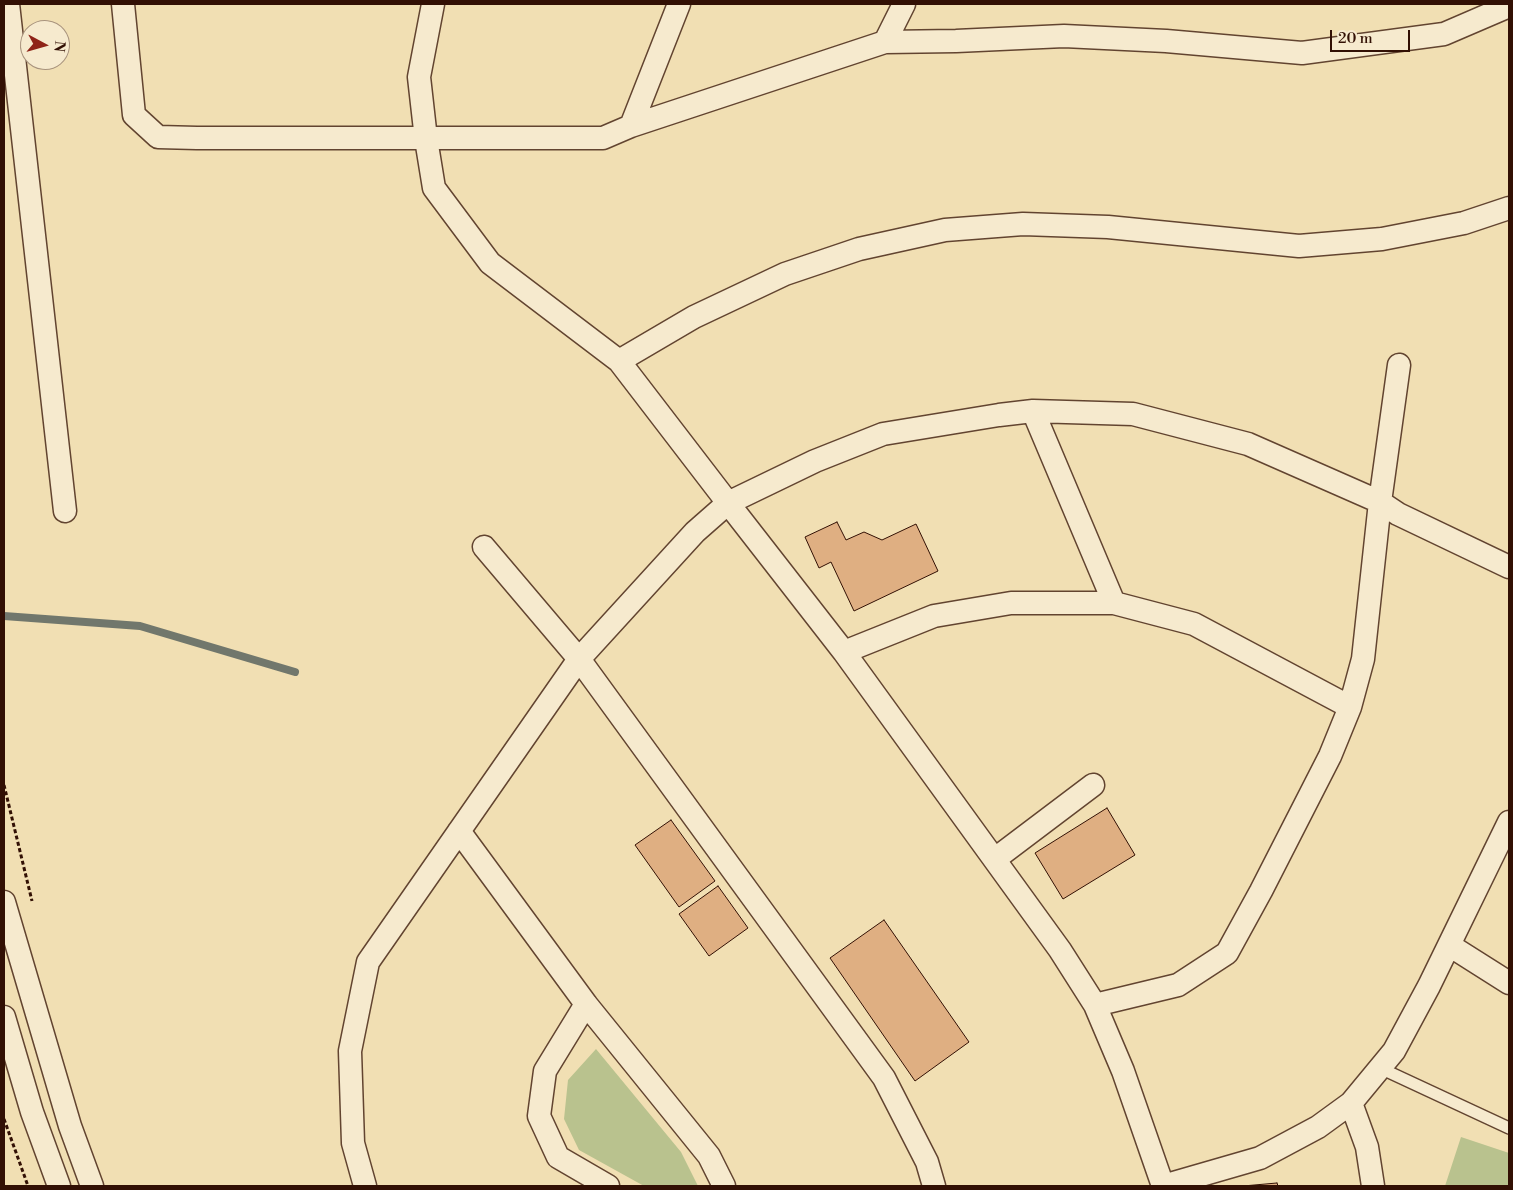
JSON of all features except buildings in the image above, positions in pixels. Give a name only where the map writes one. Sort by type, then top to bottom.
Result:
[{"type":"street","points":[[8,4],[65,511]]},
{"type":"street","points":[[123,4],[134,115],[158,138],[603,138],[630,126],[885,42],[1064,36],[1166,41],[1302,54],[1444,34],[1509,6]]},
{"type":"street","points":[[433,4],[419,77],[434,188],[490,263],[619,361],[844,652],[1060,950],[1095,1005],[1123,1071],[1163,1186],[1260,1158],[1318,1128],[1351,1103],[1394,1051],[1429,986],[1509,822]]},
{"type":"street","points":[[630,126],[679,4]]},
{"type":"street","points":[[885,42],[904,4]]},
{"type":"street","points":[[619,361],[694,318],[785,274],[859,249],[946,230],[1023,224],[1108,227],[1299,246],[1382,239],[1464,223],[1509,208]]},
{"type":"street","points":[[1095,1005],[1178,985],[1227,954],[1266,883],[1330,756],[1350,707],[1363,659],[1380,502],[1399,365]]},
{"type":"street","points":[[1033,411],[1114,603]]},
{"type":"street","points":[[365,1186],[353,1142],[350,1050],[368,962],[578,659],[694,532],[728,503],[815,461],[883,434],[1033,411],[1133,414],[1248,444],[1380,502],[1398,514],[1509,567]]},
{"type":"street","points":[[484,546],[578,659],[884,1078],[927,1162],[934,1186]]},
{"type":"street","points":[[844,652],[934,616],[1011,603],[1114,603],[1194,624],[1350,707]]},
{"type":"street","points":[[995,859],[1093,785]]},
{"type":"street","points":[[459,831],[586,1004],[709,1156],[724,1186]]},
{"type":"street","points":[[4,902],[70,1126],[92,1186]]},
{"type":"street","points":[[1449,945],[1509,983]]},
{"type":"street","points":[[586,1004],[545,1071],[540,1116],[558,1157],[608,1186]]},
{"type":"street","points":[[4,1017],[32,1112],[59,1186]]},
{"type":"street","points":[[1351,1103],[1367,1147],[1374,1186]]},
{"type":"lane","points":[[1380,1068],[1509,1128]]},
{"type":"path","points":[[4,1119],[28,1186]]},
{"type":"green space","points":[[596,1049],[681,1152],[698,1186],[644,1186],[579,1150],[564,1119],[568,1080]]},
{"type":"green space","points":[[1461,1137],[1509,1153],[1509,1186],[1445,1186]]},
{"type":"waterway","points":[[4,616],[140,626],[295,672]]}]
